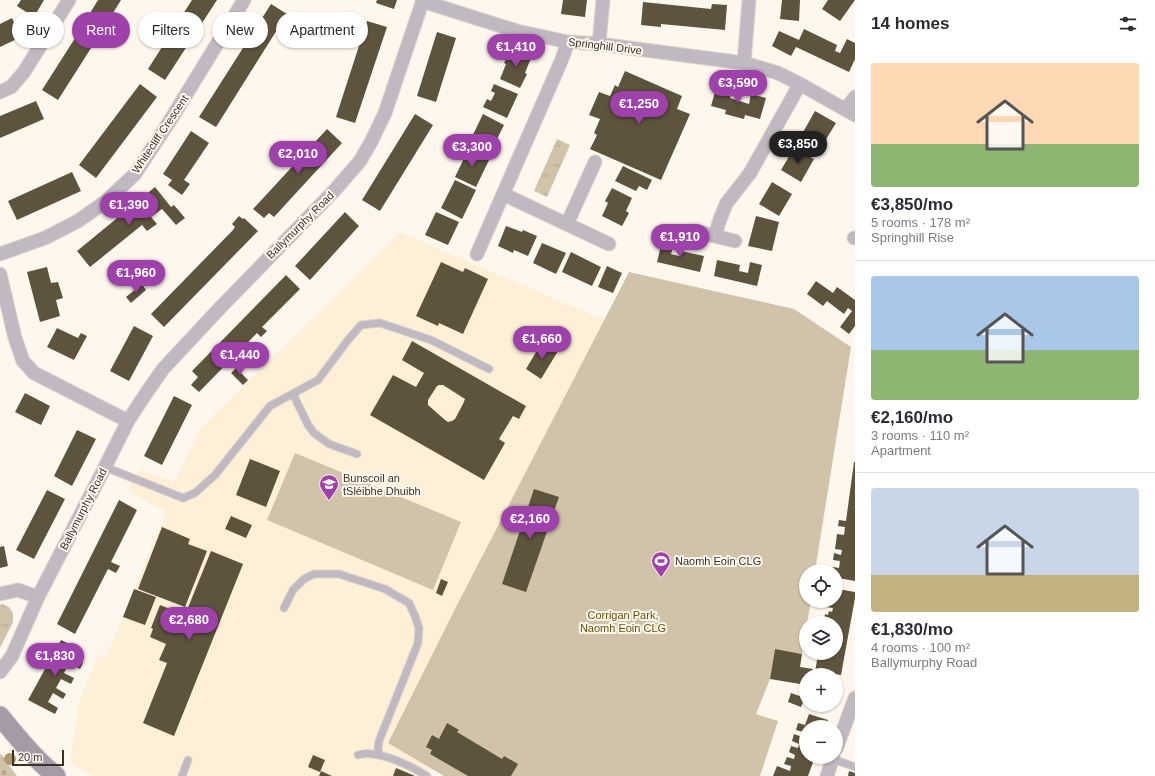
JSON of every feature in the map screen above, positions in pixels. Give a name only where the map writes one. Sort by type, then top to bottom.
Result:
[{"type":"street","points":[[0,92],[11,87],[24,72],[70,0]]},
{"type":"street","name":"Whitecliff Crescent","points":[[0,254],[45,238],[78,221],[105,202],[135,174],[172,119],[244,0]]},
{"type":"street","points":[[599,44],[603,0]]},
{"type":"street","points":[[744,63],[749,0]]},
{"type":"street","name":"Springhill Drive","points":[[422,1],[517,31],[568,42],[599,44],[744,63],[778,73],[851,112],[855,97]]},
{"type":"street","name":"Ballymurphy Road","points":[[0,672],[12,656],[38,597],[128,421],[163,369],[241,286],[334,191],[360,161],[371,142],[384,113],[422,1]]},
{"type":"street","points":[[477,254],[568,42]]},
{"type":"street","points":[[715,236],[718,222],[726,204],[750,173],[800,84]]},
{"type":"street","points":[[567,224],[595,162]]},
{"type":"street","points":[[503,194],[609,244]]},
{"type":"street","points":[[694,231],[736,241]]},
{"type":"street","points":[[0,274],[23,361],[34,373],[128,421]]},
{"type":"street","points":[[0,594],[18,590],[38,597]]},
{"type":"street","points":[[843,735],[853,712],[855,698]]},
{"type":"street","points":[[0,716],[44,766],[56,776]]},
{"type":"street","points":[[827,776],[831,764]]},
{"type":"lane","points":[[105,467],[183,498],[195,493],[215,475],[270,406],[318,380],[361,325],[380,323],[431,340],[489,369]]},
{"type":"lane","points":[[293,394],[308,425],[314,433],[329,444],[357,454]]},
{"type":"lane","points":[[284,608],[293,590],[304,579],[314,574],[339,574],[385,589],[409,603],[419,628],[418,643],[379,741],[379,756]]},
{"type":"lane","points":[[358,755],[371,754],[379,756],[411,767],[427,776]]},
{"type":"lane","points":[[182,776],[188,760]]},
{"type":"lane","points":[[843,760],[855,767]]},
{"type":"shaded area","name":"Bunscoil an tSléibhe Dhuibh","points":[[400,232],[604,320],[388,742],[432,769],[427,776],[94,776],[70,763],[79,701],[99,654],[106,657],[166,512],[128,491],[139,469],[174,482],[200,429]]},
{"type":"green space","points":[[557,139],[570,145],[547,197],[534,191]]},
{"type":"green space","name":"Corrigan Park, Naomh Eoin CLG","points":[[629,272],[794,309],[851,347],[816,564],[799,564],[799,608],[810,608],[808,616],[799,616],[799,653],[775,649],[770,679],[756,714],[778,721],[760,776],[444,776],[388,743],[457,605]]},
{"type":"green space","points":[[295,453],[461,522],[433,590],[267,520]]},
{"type":"green space","points":[[2,604],[9,607],[13,613],[13,622],[0,648],[0,605]]},
{"type":"green space","points":[[0,753],[17,776],[0,776]]},
{"type":"building","points":[[21,0],[44,0],[37,12],[26,12],[17,6]]},
{"type":"building","points":[[98,0],[121,0],[114,12],[91,12]]},
{"type":"building","points":[[192,0],[217,0],[204,20],[204,12],[184,12]]},
{"type":"building","points":[[377,0],[397,0],[394,9],[376,3]]},
{"type":"building","points":[[563,0],[587,0],[585,17],[561,14]]},
{"type":"building","points":[[782,0],[800,0],[799,21],[780,19]]},
{"type":"building","points":[[828,0],[855,0],[840,21],[822,9]]},
{"type":"building","points":[[643,2],[711,9],[712,4],[727,5],[725,30],[661,24],[661,27],[641,25]]},
{"type":"building","points":[[271,4],[284,12],[276,12],[276,32],[268,44],[268,12],[266,12]]},
{"type":"building","points":[[12,18],[12,41],[0,47],[0,24]]},
{"type":"building","points":[[368,21],[387,27],[355,123],[336,117],[358,48],[368,48]]},
{"type":"building","points":[[804,29],[837,45],[835,51],[840,53],[847,39],[855,43],[855,59],[849,72],[796,47],[791,56],[772,46],[779,31],[799,40]]},
{"type":"building","points":[[437,32],[456,38],[436,102],[417,96]]},
{"type":"building","points":[[72,43],[72,48],[91,48],[58,100],[42,90]]},
{"type":"building","points":[[161,48],[186,48],[165,80],[148,69]]},
{"type":"building","points":[[243,48],[266,48],[216,127],[199,117]]},
{"type":"building","points":[[511,49],[531,58],[525,73],[527,74],[520,88],[500,79],[506,64],[504,63]]},
{"type":"building","points":[[625,71],[682,96],[677,109],[690,114],[661,180],[590,149],[597,135],[594,133],[600,119],[589,115],[599,92],[610,96],[615,85],[618,87]]},
{"type":"building","points":[[140,84],[157,97],[96,178],[79,165]]},
{"type":"building","points":[[494,84],[518,94],[507,118],[483,107],[487,99],[491,101],[495,93],[491,91]]},
{"type":"building","points":[[717,85],[732,90],[730,98],[749,104],[751,94],[766,98],[760,119],[745,115],[744,119],[725,114],[726,110],[711,106]]},
{"type":"building","points":[[36,101],[44,119],[0,138],[0,116]]},
{"type":"building","points":[[815,111],[836,123],[822,146],[802,134]]},
{"type":"building","points":[[415,114],[433,125],[380,211],[362,200]]},
{"type":"building","points":[[483,114],[504,125],[490,153],[469,143]]},
{"type":"building","points":[[327,129],[342,143],[274,217],[269,213],[264,218],[253,209]]},
{"type":"building","points":[[191,131],[209,143],[184,180],[190,184],[182,195],[168,185],[172,180],[163,174]]},
{"type":"building","points":[[469,148],[490,158],[476,187],[455,177]]},
{"type":"building","points":[[794,148],[814,159],[801,182],[781,170]]},
{"type":"building","points":[[623,166],[652,180],[647,190],[639,186],[636,191],[615,181]]},
{"type":"building","points":[[72,172],[81,191],[17,220],[8,201]]},
{"type":"building","points":[[455,180],[476,190],[462,219],[441,208]]},
{"type":"building","points":[[772,182],[792,194],[779,216],[759,204]]},
{"type":"building","points":[[155,187],[171,207],[174,205],[185,218],[176,225],[162,209],[151,217],[157,224],[147,231],[142,225],[90,267],[77,251]]},
{"type":"building","points":[[612,188],[632,198],[626,211],[629,213],[622,226],[602,216],[608,203],[605,201]]},
{"type":"building","points":[[345,212],[359,226],[310,280],[295,266]]},
{"type":"building","points":[[436,212],[459,222],[448,245],[425,235]]},
{"type":"building","points":[[239,216],[243,219],[244,218],[258,231],[164,327],[151,314],[233,230],[235,227],[232,224]]},
{"type":"building","points":[[756,216],[779,222],[772,251],[748,246]]},
{"type":"building","points":[[506,226],[522,232],[523,230],[537,236],[528,256],[514,250],[513,253],[498,246]]},
{"type":"building","points":[[662,241],[674,244],[671,254],[679,256],[681,251],[704,256],[700,272],[657,262]]},
{"type":"building","points":[[542,243],[566,253],[556,274],[533,263]]},
{"type":"building","points":[[571,252],[601,267],[592,286],[562,272]]},
{"type":"building","points":[[717,260],[740,265],[739,271],[748,273],[750,262],[762,265],[757,286],[714,276]]},
{"type":"building","points":[[441,262],[463,272],[465,268],[488,279],[463,334],[439,323],[438,326],[416,316]]},
{"type":"building","points":[[607,266],[622,273],[613,293],[598,287]]},
{"type":"building","points":[[47,267],[51,283],[58,282],[63,298],[56,300],[60,316],[40,322],[27,272]]},
{"type":"building","points":[[286,275],[300,289],[262,327],[267,331],[261,337],[257,333],[199,392],[191,385],[198,377],[192,371]]},
{"type":"building","points":[[816,281],[833,293],[837,287],[855,300],[855,326],[849,334],[840,327],[852,311],[848,308],[844,314],[827,301],[823,306],[807,294]]},
{"type":"building","points":[[142,284],[146,290],[131,303],[126,297]]},
{"type":"building","points":[[134,326],[153,336],[129,381],[110,371]]},
{"type":"building","points":[[57,328],[78,338],[81,333],[87,336],[74,360],[47,347]]},
{"type":"building","points":[[412,341],[526,406],[519,419],[513,416],[499,439],[505,443],[484,480],[370,415],[393,375],[416,387],[424,373],[402,360]],"holes":[[[443,385],[465,399],[455,419],[448,422],[428,405],[428,400],[437,386]]]},
{"type":"building","points":[[542,342],[558,351],[541,379],[526,369]]},
{"type":"building","points":[[236,368],[248,380],[243,385],[231,373]]},
{"type":"building","points":[[25,393],[50,406],[41,425],[15,412]]},
{"type":"building","points":[[174,396],[192,405],[162,465],[144,456]]},
{"type":"building","points":[[77,430],[96,439],[72,486],[54,476]]},
{"type":"building","points":[[250,459],[280,471],[266,507],[236,495]]},
{"type":"building","points":[[855,462],[855,581],[843,579],[843,564],[840,564],[840,561],[833,560],[834,553],[841,555],[842,550],[835,549],[837,534],[844,535],[845,527],[838,526],[839,520],[846,521]]},
{"type":"building","points":[[534,489],[559,497],[526,592],[502,584]]},
{"type":"building","points":[[47,490],[65,499],[34,559],[16,550]]},
{"type":"building","points":[[119,500],[137,510],[111,562],[120,566],[116,573],[108,569],[75,634],[57,624]]},
{"type":"building","points":[[231,516],[252,525],[246,538],[225,529]]},
{"type":"building","points":[[162,527],[190,539],[188,544],[207,551],[185,607],[138,589]]},
{"type":"building","points":[[4,546],[8,566],[0,568],[0,547]]},
{"type":"building","points":[[211,551],[243,564],[174,736],[143,723],[167,663],[159,660],[166,644],[150,637],[153,629],[151,628],[160,605],[185,615]]},
{"type":"building","points":[[441,579],[448,582],[442,596],[436,593]]},
{"type":"building","points":[[134,589],[156,597],[145,625],[123,617]]},
{"type":"building","points":[[843,590],[855,592],[842,668],[816,668],[817,660],[843,660],[843,616],[825,616],[825,614],[828,615],[829,611],[832,612],[833,608],[843,608]]},
{"type":"building","points":[[61,640],[77,648],[72,658],[83,663],[80,669],[69,663],[64,673],[74,678],[71,684],[61,679],[56,688],[66,694],[63,699],[53,693],[48,702],[58,708],[55,714],[28,700]]},
{"type":"building","points":[[775,649],[799,653],[799,660],[801,660],[800,667],[806,668],[799,668],[799,684],[770,679]]},
{"type":"building","points":[[791,693],[799,696],[799,706],[788,702]]},
{"type":"building","points":[[809,714],[828,720],[807,720]]},
{"type":"building","points":[[447,723],[459,730],[457,732],[502,759],[504,756],[518,764],[511,776],[468,776],[430,754],[432,750],[426,747],[432,735],[439,739]]},
{"type":"building","points":[[799,723],[799,731],[796,730]]},
{"type":"building","points":[[794,734],[799,736],[799,744],[792,741]]},
{"type":"building","points":[[799,744],[799,764],[812,764],[808,776],[773,776],[777,766],[790,771],[791,766],[784,764],[787,757],[794,759],[795,755],[789,752],[791,746],[798,748]]},
{"type":"building","points":[[313,755],[325,760],[320,772],[308,767]]},
{"type":"building","points":[[396,768],[415,776],[393,776]]},
{"type":"building","points":[[321,771],[332,776],[319,776]]},
{"type":"building","points":[[849,771],[855,773],[855,776],[848,776]]},
{"type":"place","name":"Bunscoil an tSléibhe Dhuibh","points":[[329,501]]},
{"type":"place","name":"Naomh Eoin CLG","points":[[661,578]]}]
